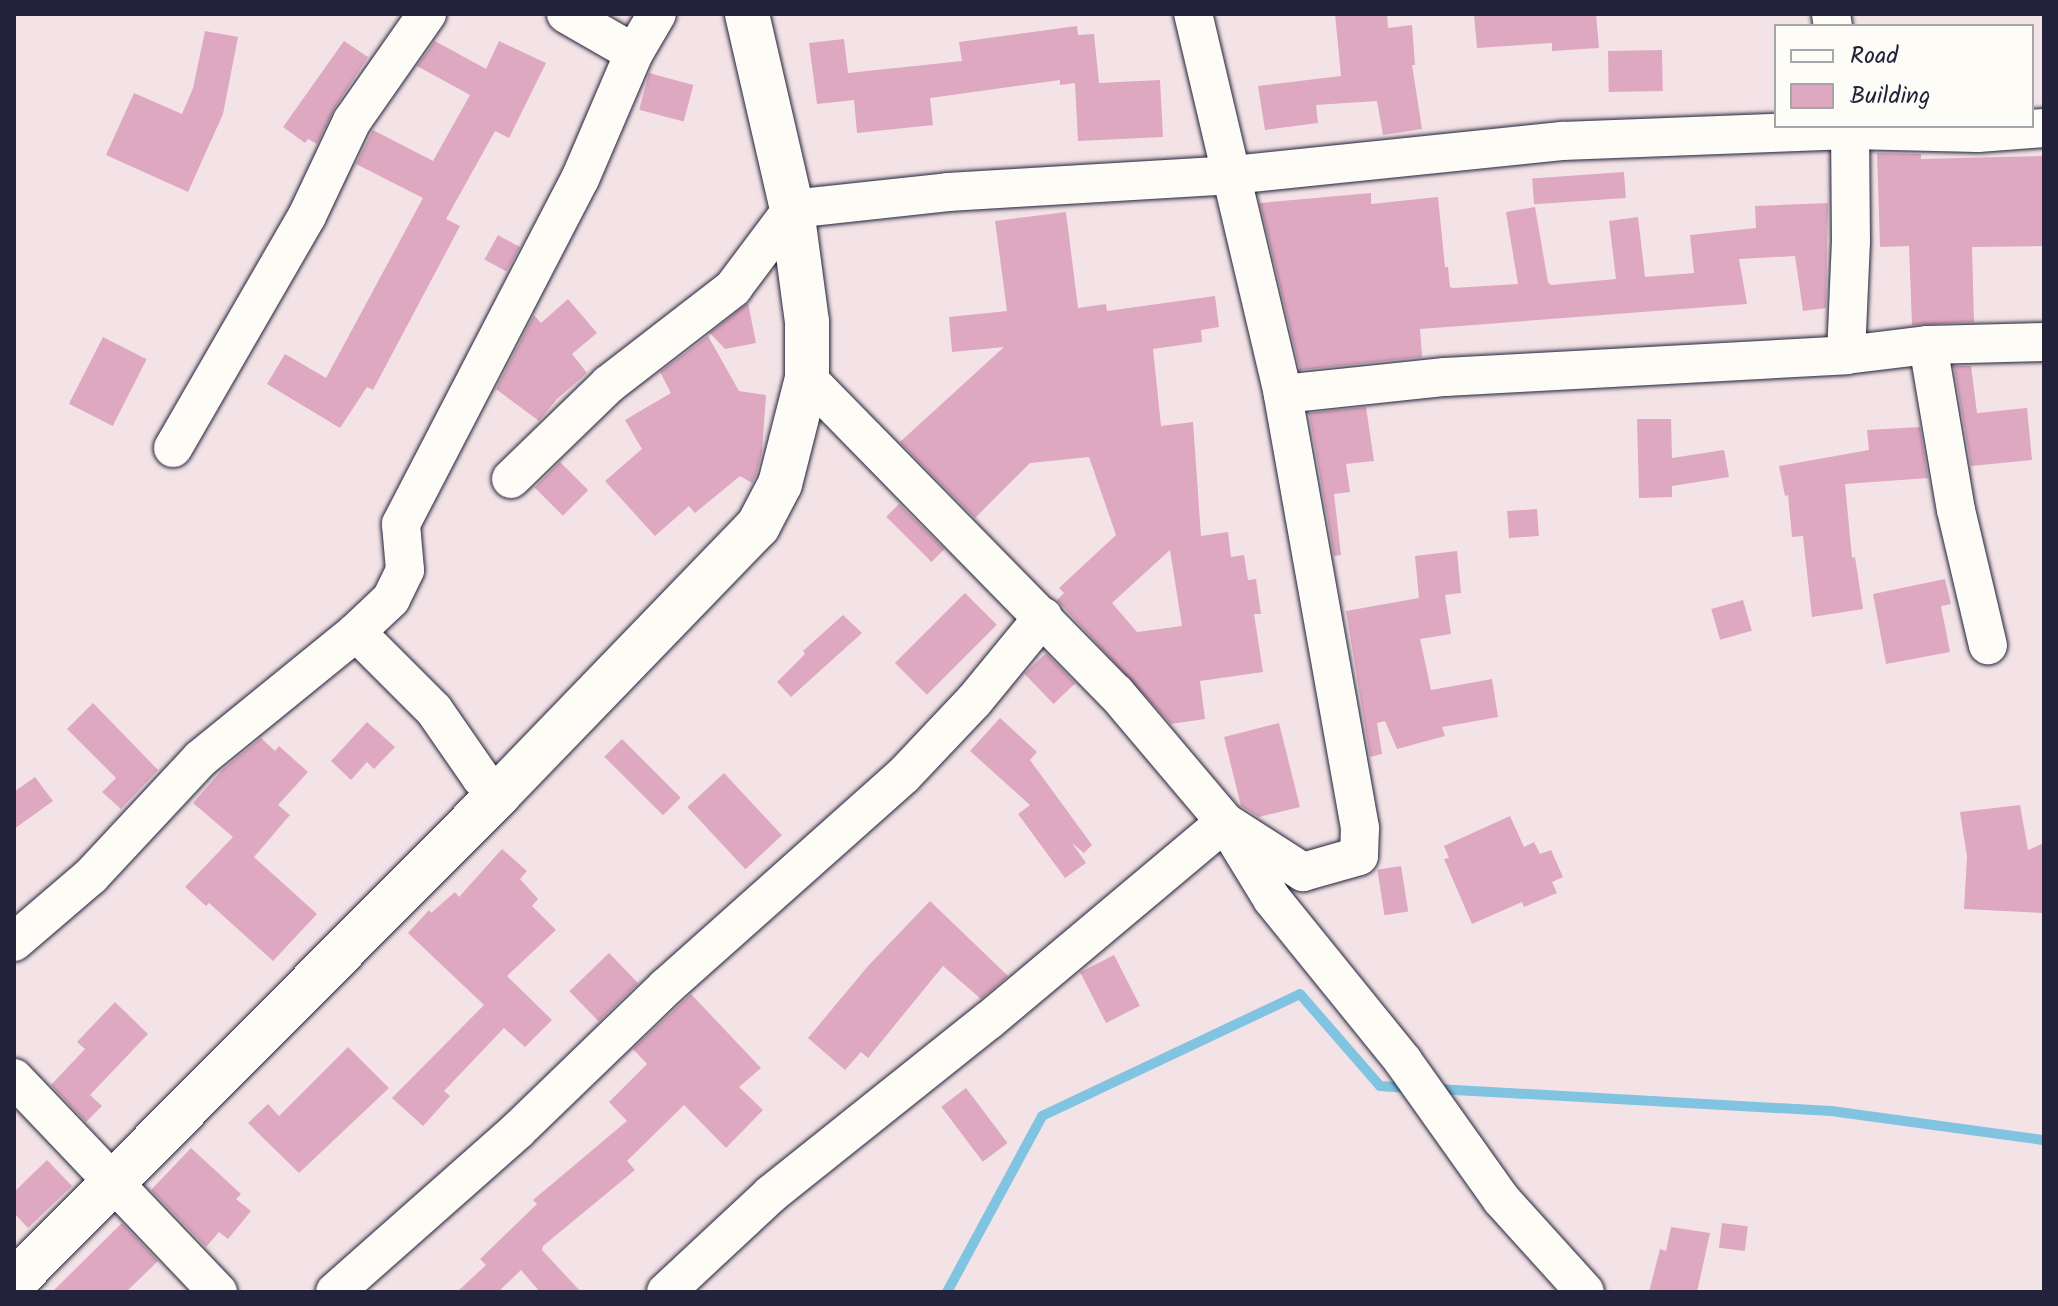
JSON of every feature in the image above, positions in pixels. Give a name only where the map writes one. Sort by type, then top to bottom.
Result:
[{"type":"street","points":[[173,448],[307,216],[352,121],[427,14]]},
{"type":"street","points":[[566,14],[634,53]]},
{"type":"street","points":[[14,942],[91,876],[200,759],[356,632],[391,599],[405,570],[401,524],[580,179],[634,53],[657,14]]},
{"type":"street","points":[[14,1282],[499,794],[758,526],[780,484],[807,378],[807,322],[792,209],[747,14]]},
{"type":"street","points":[[1193,14],[1283,394],[1360,828],[1359,856],[1303,872],[1225,822]]},
{"type":"street","points":[[511,479],[609,384],[733,288],[792,209],[948,192],[1233,175],[1562,141],[1850,128],[1978,133],[2044,128]]},
{"type":"street","points":[[1846,355],[1850,128]]},
{"type":"street","points":[[1283,394],[1430,378],[1846,355],[1928,345],[2044,342]]},
{"type":"street","points":[[1928,345],[1956,510],[1988,645]]},
{"type":"street","points":[[807,378],[1116,693],[1225,822],[1272,899],[1403,1061],[1501,1199],[1585,1292]]},
{"type":"street","points":[[335,1292],[518,1130],[666,987],[903,776],[974,701],[1043,617]]},
{"type":"street","points":[[356,632],[434,710],[481,778],[499,794]]},
{"type":"street","points":[[666,1292],[771,1194],[988,1021],[1225,822]]},
{"type":"street","points":[[14,1078],[218,1292]]},
{"type":"building","points":[[1335,14],[1387,14],[1388,28],[1412,25],[1415,65],[1412,65],[1422,129],[1383,135],[1377,101],[1316,105],[1318,123],[1265,130],[1258,86],[1341,76]]},
{"type":"building","points":[[1474,14],[1596,14],[1599,48],[1552,51],[1552,43],[1477,48]]},
{"type":"building","points":[[1077,26],[1078,35],[1094,34],[1099,83],[1160,80],[1163,137],[1078,141],[1075,83],[1060,85],[1060,80],[930,98],[933,125],[857,133],[854,100],[817,104],[809,43],[844,39],[848,73],[962,61],[959,42]]},
{"type":"building","points":[[205,31],[238,37],[223,114],[188,192],[106,155],[134,93],[182,114],[193,88]]},
{"type":"building","points":[[344,41],[368,57],[334,109],[317,144],[308,139],[305,143],[283,127]]},
{"type":"building","points":[[435,41],[486,69],[499,41],[546,63],[509,138],[495,131],[446,219],[460,226],[373,390],[367,387],[340,428],[267,384],[285,354],[326,378],[423,198],[356,164],[373,130],[433,161],[470,95],[417,66]]},
{"type":"building","points":[[1662,50],[1663,91],[1609,92],[1608,51]]},
{"type":"building","points":[[649,73],[693,85],[684,122],[639,110]]},
{"type":"building","points":[[1877,153],[1921,154],[1921,159],[2044,156],[2044,246],[1972,247],[1974,322],[1912,325],[1909,246],[1880,247]]},
{"type":"building","points":[[1624,172],[1626,198],[1534,204],[1532,178]]},
{"type":"building","points":[[1371,193],[1371,204],[1438,197],[1445,267],[1448,267],[1450,287],[1453,288],[1518,284],[1506,212],[1535,207],[1551,285],[1616,279],[1609,221],[1638,217],[1645,277],[1694,273],[1690,235],[1756,228],[1755,206],[1828,203],[1826,308],[1803,311],[1795,256],[1739,259],[1747,304],[1420,329],[1422,357],[1300,370],[1260,203]]},
{"type":"building","points":[[1066,212],[1078,308],[1106,304],[1107,311],[1215,296],[1219,327],[1201,330],[1202,342],[1153,349],[1161,426],[1193,422],[1201,536],[1228,532],[1231,557],[1244,555],[1248,580],[1256,579],[1261,614],[1254,614],[1263,672],[1200,681],[1205,719],[1171,724],[1057,600],[1064,593],[1059,588],[1116,535],[1089,457],[1030,463],[975,518],[900,442],[1004,347],[952,352],[949,317],[1007,311],[995,221]],"holes":[[[1170,550],[1182,626],[1137,632],[1112,603]]]},
{"type":"building","points":[[498,235],[520,247],[506,272],[484,259]]},
{"type":"building","points":[[568,299],[597,333],[572,354],[587,373],[557,399],[539,421],[496,389],[534,315],[541,323]]},
{"type":"building","points":[[748,303],[756,343],[725,349],[710,333]]},
{"type":"building","points":[[708,336],[739,391],[766,395],[762,452],[756,475],[752,483],[740,476],[695,513],[689,506],[655,536],[605,481],[642,449],[625,420],[671,393],[660,372]]},
{"type":"building","points":[[103,337],[147,359],[113,426],[69,404]]},
{"type":"building","points":[[1954,366],[1971,366],[1977,413],[2027,408],[2032,460],[1971,466]]},
{"type":"building","points":[[1366,407],[1374,461],[1346,464],[1350,492],[1334,494],[1341,555],[1334,556],[1309,413]]},
{"type":"building","points":[[1637,419],[1671,419],[1672,458],[1724,450],[1729,477],[1672,486],[1672,497],[1639,498]]},
{"type":"building","points":[[1920,427],[1928,478],[1845,484],[1852,558],[1855,557],[1863,609],[1812,617],[1803,536],[1792,537],[1788,495],[1785,496],[1779,466],[1869,450],[1867,430]]},
{"type":"building","points":[[560,462],[588,490],[563,516],[535,487]]},
{"type":"building","points":[[899,504],[944,549],[932,562],[886,517]]},
{"type":"building","points":[[1537,509],[1539,536],[1509,538],[1507,511]]},
{"type":"building","points":[[1457,551],[1461,593],[1445,595],[1451,634],[1420,639],[1431,690],[1492,679],[1498,717],[1442,727],[1445,736],[1397,749],[1385,721],[1377,723],[1382,754],[1370,757],[1346,611],[1419,598],[1415,556]]},
{"type":"building","points":[[1945,579],[1951,604],[1941,606],[1950,652],[1886,664],[1873,594]]},
{"type":"building","points":[[965,593],[997,625],[927,695],[895,663]]},
{"type":"building","points":[[1743,600],[1752,631],[1720,640],[1711,609]]},
{"type":"building","points":[[843,615],[862,633],[791,697],[777,682],[805,654],[803,651]]},
{"type":"building","points":[[1046,653],[1075,683],[1054,704],[1024,674]]},
{"type":"building","points":[[93,703],[158,770],[121,809],[102,792],[116,778],[67,729]]},
{"type":"building","points":[[1000,718],[1037,752],[1030,760],[1092,845],[1084,853],[1072,843],[1086,863],[1065,878],[1018,814],[1030,805],[970,751]]},
{"type":"building","points":[[367,722],[395,747],[374,769],[367,762],[351,780],[331,761]]},
{"type":"building","points":[[1279,723],[1300,807],[1259,817],[1241,806],[1224,737]]},
{"type":"building","points":[[261,738],[275,751],[279,746],[308,772],[278,805],[290,815],[254,857],[317,914],[273,961],[209,903],[206,906],[185,887],[233,837],[193,803],[222,770]]},
{"type":"building","points":[[622,739],[681,798],[663,815],[604,757]]},
{"type":"building","points":[[724,773],[782,835],[745,869],[687,807]]},
{"type":"building","points":[[35,777],[53,801],[14,829],[14,792]]},
{"type":"building","points":[[2020,805],[2028,850],[2044,843],[2044,913],[1964,909],[1967,857],[1960,812]]},
{"type":"building","points":[[1510,816],[1524,847],[1534,842],[1540,854],[1551,850],[1563,877],[1552,882],[1557,893],[1524,907],[1522,902],[1472,924],[1444,859],[1449,858],[1444,846]]},
{"type":"building","points":[[502,849],[527,871],[520,879],[538,899],[532,906],[556,930],[507,976],[552,1020],[525,1047],[504,1028],[444,1091],[450,1096],[423,1126],[392,1098],[484,1005],[408,933],[429,910],[431,913],[455,892],[459,897]]},
{"type":"building","points":[[1401,866],[1408,911],[1384,915],[1377,870]]},
{"type":"building","points":[[930,901],[1008,976],[981,999],[943,966],[868,1058],[861,1052],[845,1070],[808,1038],[868,966]]},
{"type":"building","points":[[609,953],[638,983],[599,1021],[569,991]]},
{"type":"building","points":[[1114,955],[1140,1006],[1106,1023],[1080,972]]},
{"type":"building","points":[[691,994],[761,1068],[739,1087],[763,1110],[726,1148],[684,1105],[627,1161],[635,1170],[543,1246],[542,1250],[581,1292],[540,1292],[521,1270],[498,1292],[457,1292],[486,1265],[480,1259],[537,1204],[533,1200],[627,1121],[609,1102],[647,1064],[633,1049]]},
{"type":"building","points":[[115,1002],[148,1034],[90,1095],[102,1106],[86,1122],[51,1085],[85,1049],[77,1042]]},
{"type":"building","points":[[348,1047],[389,1088],[299,1173],[248,1123],[268,1104],[279,1116]]},
{"type":"building","points":[[966,1088],[1008,1143],[983,1162],[941,1107]]},
{"type":"building","points":[[191,1148],[241,1194],[236,1199],[251,1211],[228,1239],[219,1232],[206,1247],[151,1190]]},
{"type":"building","points":[[47,1160],[72,1186],[28,1228],[14,1213],[14,1192]]},
{"type":"building","points":[[122,1223],[158,1261],[126,1292],[52,1292]]},
{"type":"building","points":[[1722,1223],[1748,1226],[1745,1251],[1719,1248]]},
{"type":"building","points":[[1671,1227],[1710,1233],[1697,1292],[1649,1292],[1660,1249],[1666,1251]]},
{"type":"waterway","points":[[947,1292],[1042,1116],[1300,994],[1380,1086],[1409,1088]]},
{"type":"waterway","points":[[1437,1089],[1831,1111],[2044,1140]]}]
